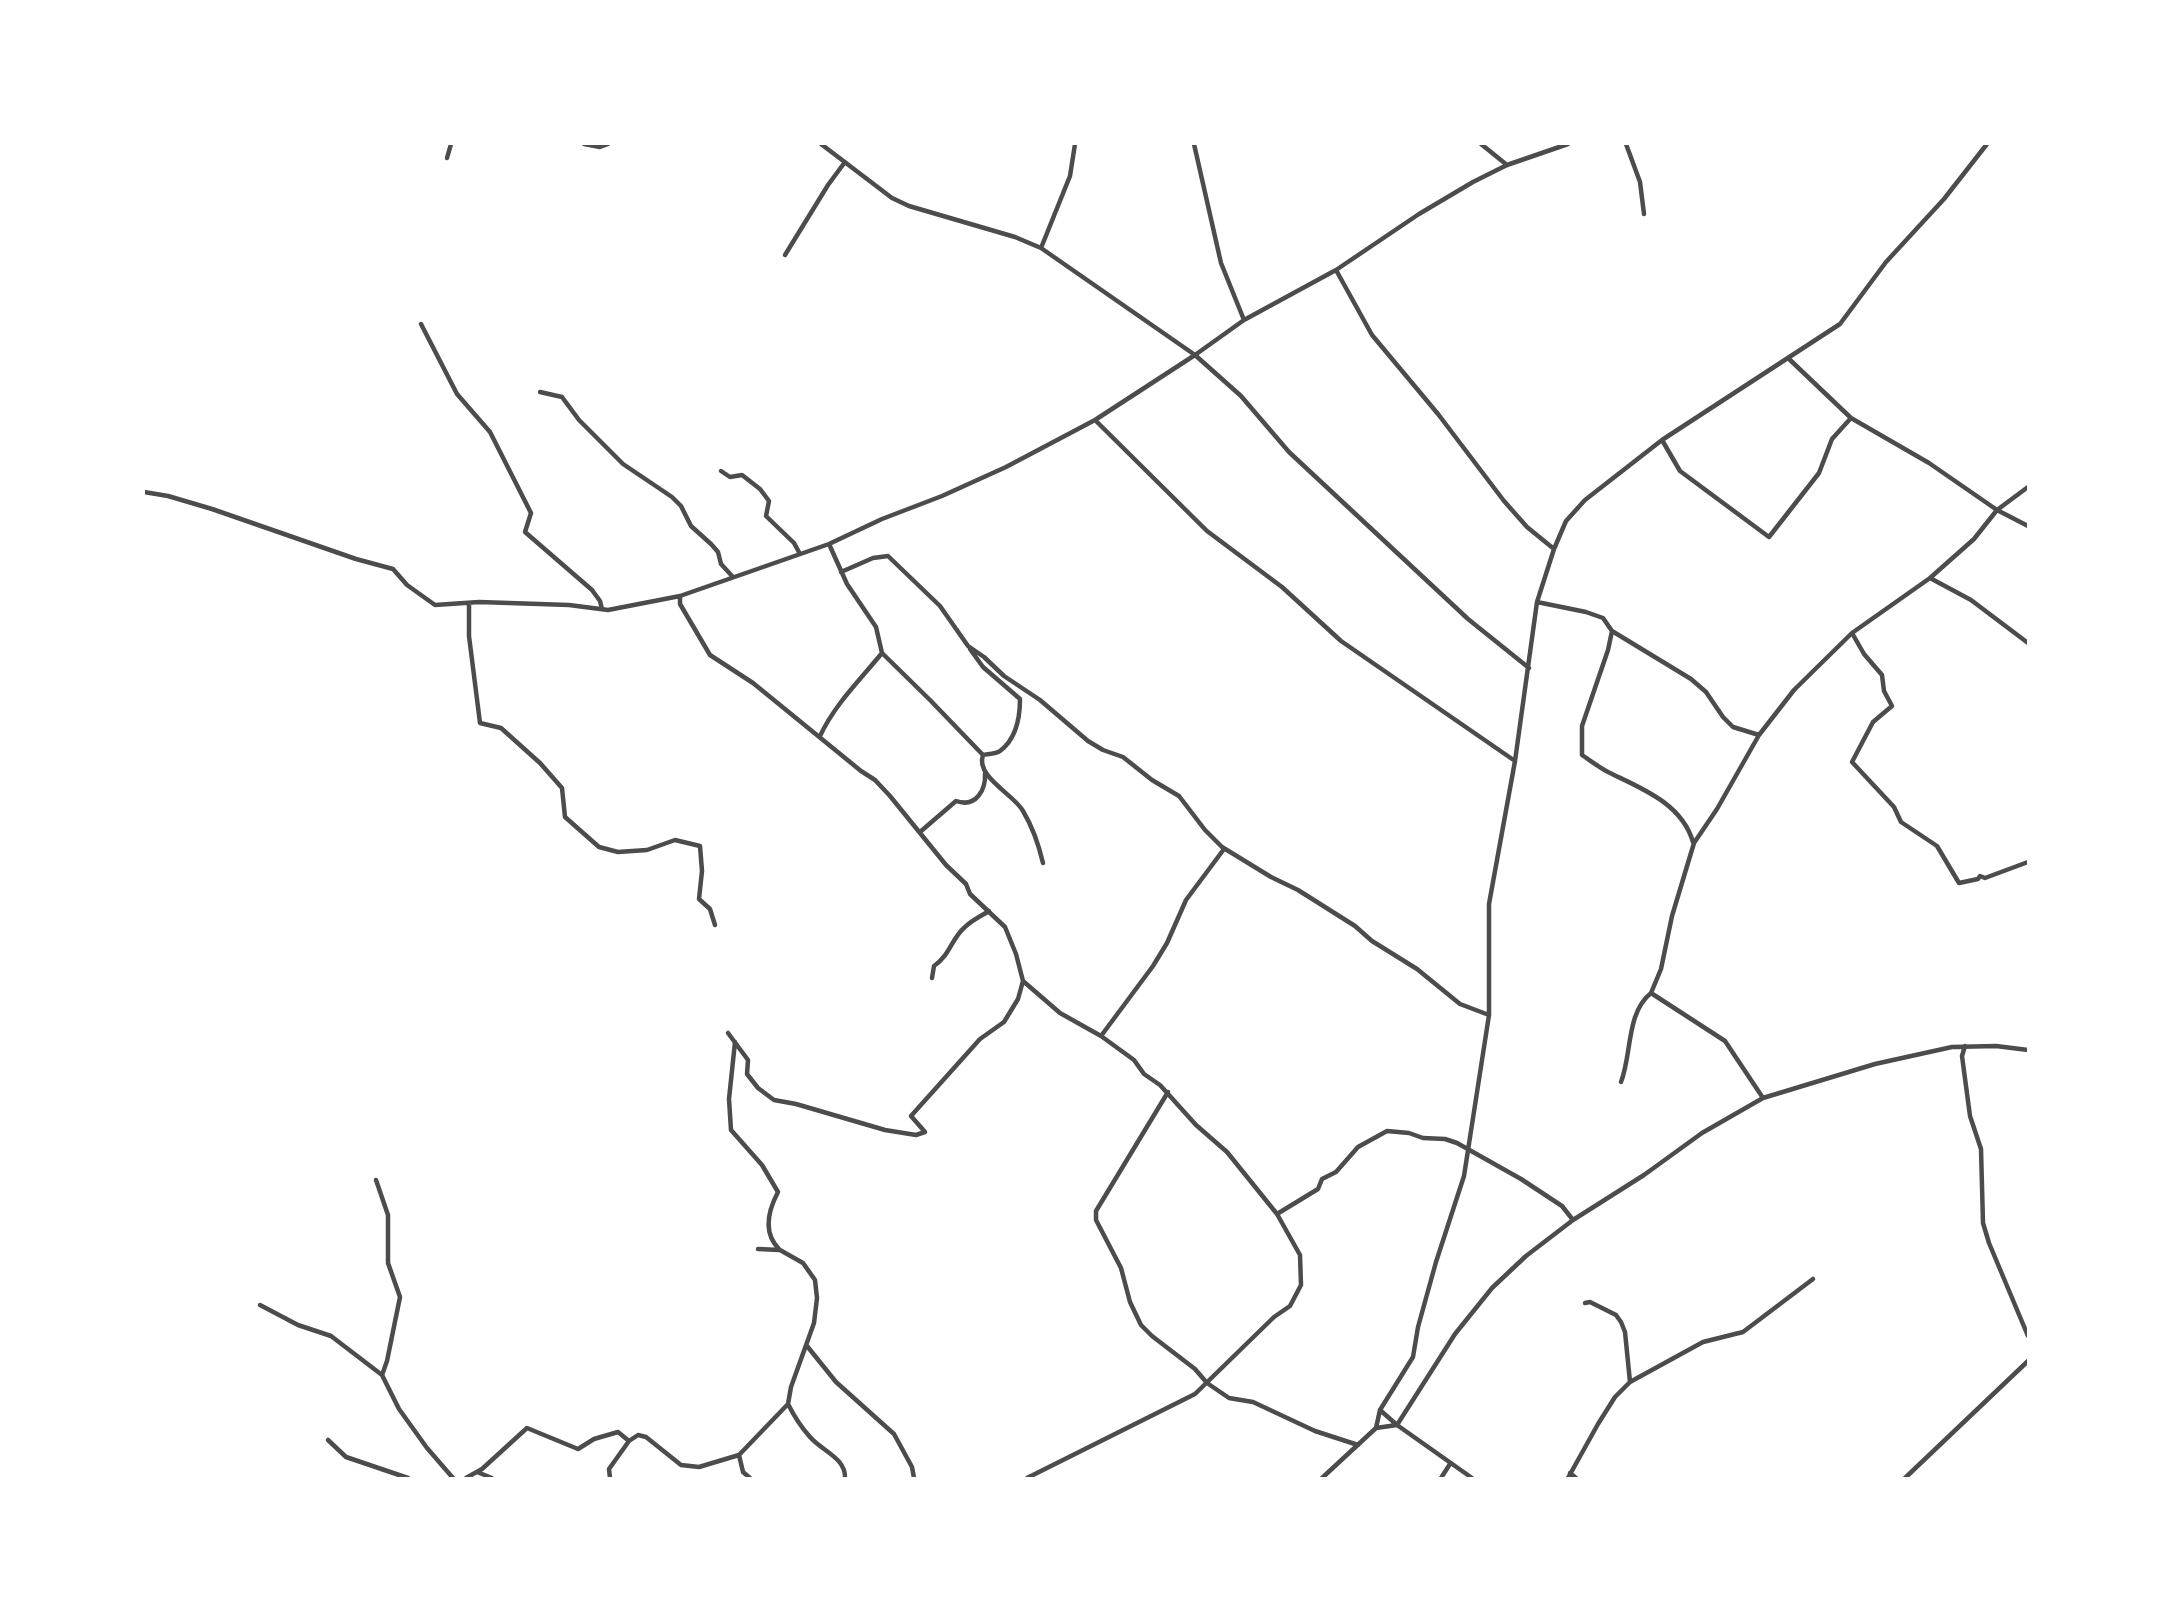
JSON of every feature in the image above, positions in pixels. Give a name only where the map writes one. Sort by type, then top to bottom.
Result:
[{"type":"street","points":[[447,159],[451,144]]},
{"type":"street","points":[[584,144],[600,147],[608,144]]},
{"type":"street","points":[[821,144],[892,198],[909,206],[1015,237],[1041,248],[1195,355],[1241,396],[1298,461],[1468,619],[1529,668]]},
{"type":"street","points":[[1041,248],[1070,176],[1075,144]]},
{"type":"street","points":[[1194,144],[1221,263],[1244,320]]},
{"type":"street","points":[[1481,144],[1507,165]]},
{"type":"street","points":[[144,492],[169,495],[356,559],[393,569],[407,585],[435,605],[569,605],[601,609],[680,596],[830,544],[1006,467],[1095,421],[1244,320],[1336,270],[1419,214],[1507,165],[1568,144]]},
{"type":"street","points":[[1626,144],[1640,181],[1644,214]]},
{"type":"street","points":[[1322,1479],[1376,1428],[1380,1410],[1413,1357],[1436,1262],[1464,1176],[1466,1149],[1489,1014],[1489,904],[1515,761],[1538,602],[1554,549],[1566,521],[1576,507],[1662,440],[1840,324],[1886,262],[1944,199],[1987,144]]},
{"type":"street","points":[[785,255],[845,162]]},
{"type":"street","points":[[1336,270],[1372,335],[1438,414],[1504,500],[1527,527],[1554,549]]},
{"type":"street","points":[[421,324],[457,394],[490,432],[531,513],[525,532],[592,590],[600,601],[601,609]]},
{"type":"street","points":[[1788,358],[1851,418],[1929,463],[1997,510],[2028,527]]},
{"type":"street","points":[[540,392],[562,397],[579,420],[623,464],[672,496],[681,506],[691,526],[718,552],[720,564],[733,577]]},
{"type":"street","points":[[1662,440],[1680,471],[1769,537],[1819,473],[1832,439],[1851,418]]},
{"type":"street","points":[[1095,421],[1207,531],[1282,587],[1341,642],[1515,761]]},
{"type":"street","points":[[721,471],[730,477],[742,475],[760,489],[769,501],[766,516],[794,543],[800,554]]},
{"type":"street","points":[[1621,1082],[1636,1016],[1643,1000],[1651,993],[1661,969],[1672,916],[1694,843],[1759,735],[1794,690],[1852,634],[1930,578],[1974,539],[1997,510],[2028,487]]},
{"type":"street","points":[[830,544],[841,572],[876,627],[882,653],[983,755]]},
{"type":"street","points":[[841,572],[873,558],[888,556],[940,606],[984,667],[1020,699],[1020,718],[1011,737],[999,751],[983,755]]},
{"type":"street","points":[[1930,578],[1971,600],[2028,643]]},
{"type":"street","points":[[680,596],[680,604],[710,655],[753,684],[875,780],[907,814],[946,865],[966,884],[970,894],[1005,927],[1023,981],[1018,999],[1004,1022],[980,1039],[933,1093],[917,1106],[911,1116],[925,1132],[916,1135],[885,1130],[774,1100],[758,1088],[747,1074],[748,1060],[728,1033]]},
{"type":"street","points":[[1538,602],[1603,618],[1612,631],[1691,679],[1706,692],[1733,727],[1759,735]]},
{"type":"street","points":[[469,603],[468,636],[480,723],[501,728],[540,763],[562,788],[565,817],[599,847],[618,852],[647,850],[676,840],[700,846],[702,871],[699,899],[710,909],[715,925]]},
{"type":"street","points":[[1612,631],[1582,726],[1582,755],[1657,796],[1689,827],[1694,843]]},
{"type":"street","points":[[1852,634],[1864,654],[1882,675],[1884,691],[1892,706],[1873,722],[1852,762],[1894,807],[1901,822],[1937,846],[1959,883],[1978,879],[1980,876],[1985,878],[2028,862]]},
{"type":"street","points":[[968,646],[1088,741],[1129,761],[1152,780],[1180,796],[1205,830],[1224,849],[1298,890],[1354,926],[1417,969],[1460,1004],[1489,1014]]},
{"type":"street","points":[[820,736],[827,720],[843,698],[882,653]]},
{"type":"street","points":[[920,832],[956,801],[969,802],[979,796],[985,788],[985,772],[981,761],[983,755]]},
{"type":"street","points":[[985,772],[1023,810],[1043,863]]},
{"type":"street","points":[[1689,827],[1705,827]]},
{"type":"street","points":[[1101,1036],[1153,966],[1167,943],[1186,900],[1224,849]]},
{"type":"street","points":[[932,978],[934,966],[945,958],[952,943],[965,927],[989,911]]},
{"type":"street","points":[[1023,981],[1060,1013],[1122,1050],[1144,1074],[1168,1092],[1196,1125],[1227,1152],[1277,1214],[1300,1255],[1301,1285],[1290,1306],[1274,1317],[1195,1394],[1027,1479]]},
{"type":"street","points":[[1651,993],[1725,1041],[1763,1098]]},
{"type":"street","points":[[610,1479],[610,1469],[629,1441],[638,1434],[672,1455],[676,1461],[691,1467],[739,1454],[788,1404],[791,1387],[807,1346],[816,1310],[815,1280],[803,1263],[780,1250],[772,1242],[768,1225],[771,1205],[778,1192],[762,1165],[731,1130],[729,1099],[735,1042]]},
{"type":"street","points":[[1376,1428],[1397,1425],[1455,1334],[1492,1288],[1526,1256],[1573,1220],[1644,1175],[1702,1133],[1763,1098],[1875,1064],[1952,1046],[1996,1046],[2028,1050]]},
{"type":"street","points":[[1965,1046],[1962,1056],[1970,1116],[1981,1149],[1983,1223],[2028,1336]]},
{"type":"street","points":[[1168,1092],[1096,1211],[1096,1220],[1121,1268],[1130,1302],[1140,1325],[1195,1369],[1207,1383],[1229,1398],[1253,1402],[1359,1446]]},
{"type":"street","points":[[1277,1214],[1318,1189],[1322,1179],[1336,1172],[1358,1147],[1387,1131],[1446,1139],[1531,1186],[1562,1206],[1573,1220]]},
{"type":"street","points":[[376,1180],[388,1216],[388,1263],[400,1297],[382,1375]]},
{"type":"street","points":[[758,1249],[780,1250]]},
{"type":"street","points":[[1576,1479],[1569,1476],[1615,1397],[1630,1382],[1703,1342],[1743,1332],[1813,1279]]},
{"type":"street","points":[[1585,1303],[1590,1302],[1616,1315],[1621,1322],[1625,1332],[1630,1382]]},
{"type":"street","points":[[260,1305],[298,1325],[331,1336],[382,1375],[399,1409],[453,1479]]},
{"type":"street","points":[[807,1346],[836,1382],[894,1434],[912,1467],[914,1479]]},
{"type":"street","points":[[1908,1477],[2028,1361]]},
{"type":"street","points":[[788,1404],[810,1437],[838,1460],[846,1474],[845,1479]]},
{"type":"street","points":[[1380,1410],[1472,1479]]},
{"type":"street","points":[[466,1479],[527,1428],[578,1448],[594,1439],[618,1432],[629,1441]]},
{"type":"street","points":[[328,1440],[346,1457],[408,1479]]},
{"type":"street","points":[[739,1454],[743,1472],[750,1479]]},
{"type":"street","points":[[1441,1479],[1450,1464]]},
{"type":"street","points":[[477,1472],[492,1479]]}]
